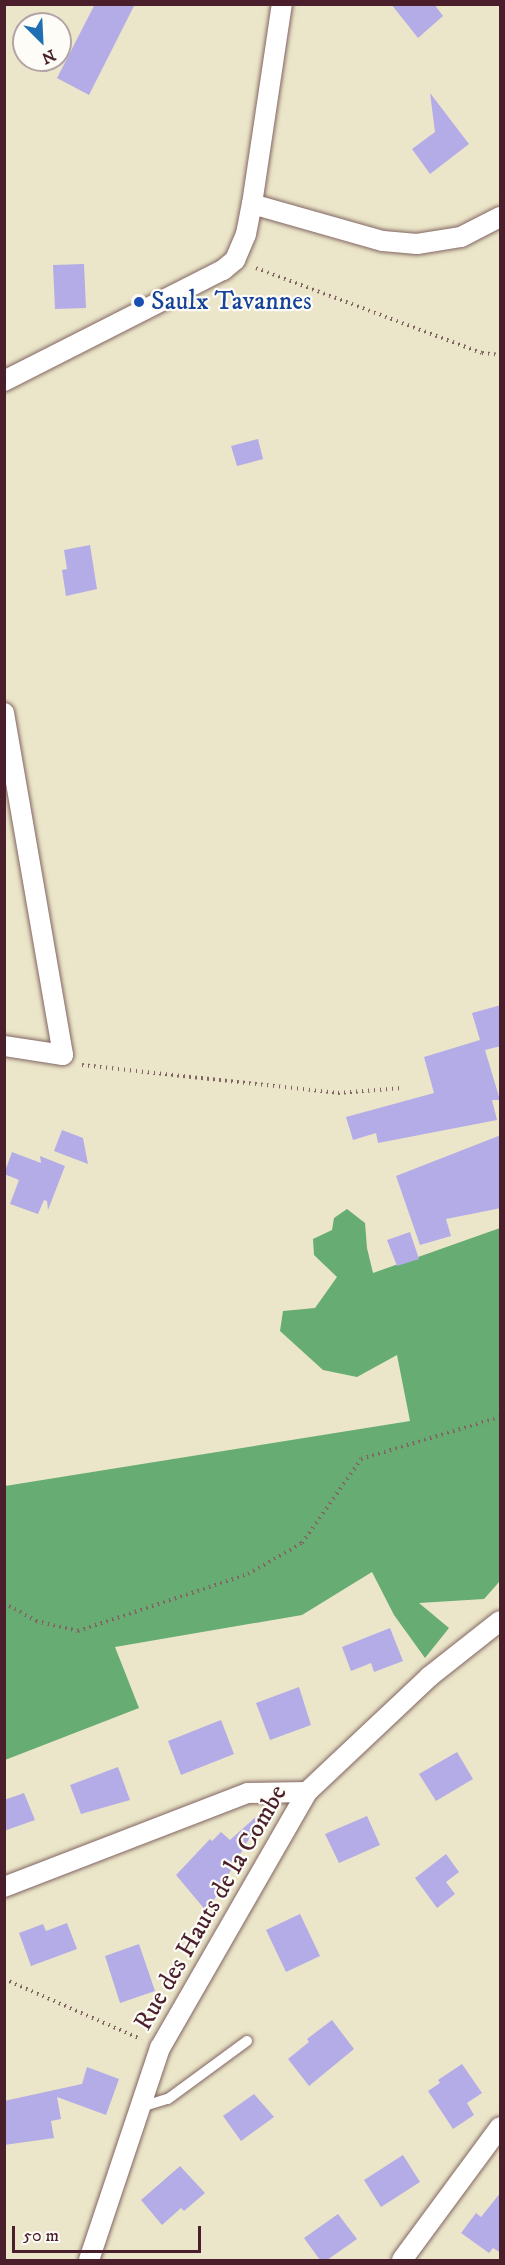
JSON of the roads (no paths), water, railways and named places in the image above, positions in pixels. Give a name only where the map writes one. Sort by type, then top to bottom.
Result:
[{"type":"street","points":[[4,381],[223,270],[235,260],[246,234],[252,204],[282,4]]},
{"type":"street","points":[[252,204],[383,241],[417,244],[461,237],[501,218]]},
{"type":"street","points":[[4,713],[63,1055],[4,1046]]},
{"type":"street","name":"Rue des Hauts de la Combe","points":[[89,2260],[160,2048],[307,1792],[429,1677],[501,1622]]},
{"type":"street","points":[[4,1887],[248,1793],[307,1792]]},
{"type":"street","points":[[402,2260],[501,2127]]},
{"type":"lane","points":[[141,2106],[168,2099],[247,2041]]},
{"type":"place","name":"Saulx Tavannes","points":[[139,302]]}]
